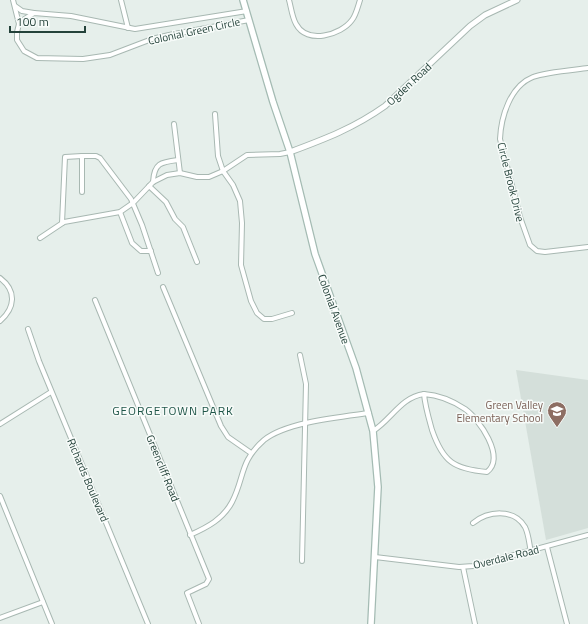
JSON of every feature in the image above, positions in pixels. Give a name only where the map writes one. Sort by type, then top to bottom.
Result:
[{"type":"main road","name":"Colonial Avenue","points":[[243,0],[290,152],[315,254],[356,368],[373,432],[378,487],[371,624]]},
{"type":"street","name":"Colonial Green Circle","points":[[13,0],[19,24],[16,32],[17,40],[24,51],[37,58],[73,59],[110,55],[152,39],[190,30],[249,20]]},
{"type":"street","points":[[121,0],[128,28]]},
{"type":"street","points":[[289,0],[296,24],[300,29],[315,35],[327,35],[336,32],[352,20],[360,0]]},
{"type":"street","name":"Ogden Road","points":[[290,152],[351,128],[367,119],[385,106],[475,22],[499,7],[517,0]]},
{"type":"street","name":"Colonial Green Circle","points":[[15,6],[22,11],[71,16],[128,28],[142,29],[247,11]]},
{"type":"street","points":[[19,24],[26,17],[34,13]]},
{"type":"street","name":"Circle Brook Drive","points":[[588,68],[542,75],[525,81],[514,92],[510,100],[500,130],[500,139],[524,233],[530,245],[537,251],[545,252],[588,247]]},
{"type":"street","points":[[215,114],[218,156],[223,171],[233,185],[240,201],[242,223],[241,265],[247,288],[257,313],[266,319],[292,313]]},
{"type":"street","points":[[174,124],[180,173]]},
{"type":"street","points":[[40,238],[62,222],[120,212],[133,203],[153,182],[167,175],[180,173],[202,178],[215,175],[223,171],[250,154],[280,154],[290,152]]},
{"type":"street","points":[[82,156],[82,192]]},
{"type":"street","points":[[62,222],[66,157],[96,156],[100,158],[133,203],[158,273]]},
{"type":"street","points":[[153,182],[155,170],[158,165],[165,161],[178,160]]},
{"type":"street","points":[[149,186],[166,202],[175,219],[183,226],[197,262]]},
{"type":"street","points":[[120,212],[132,243],[141,251],[151,251]]},
{"type":"street","points":[[0,278],[10,289],[13,300],[10,310],[0,321]]},
{"type":"street","points":[[164,287],[221,426],[228,437],[252,453]]},
{"type":"street","name":"Greencliff Road","points":[[95,300],[209,579],[206,584],[187,594],[199,624]]},
{"type":"street","name":"Richards Boulevard","points":[[28,328],[51,392],[148,624]]},
{"type":"street","points":[[300,354],[306,384],[302,561]]},
{"type":"street","points":[[0,424],[51,392]]},
{"type":"street","points":[[373,432],[389,419],[408,398],[424,394],[450,400],[465,409],[478,421],[492,445],[494,459],[491,469],[486,472],[473,471],[457,466],[442,453],[429,420],[424,394]]},
{"type":"street","points":[[190,535],[214,523],[229,508],[243,468],[252,453],[272,435],[305,424],[369,413]]},
{"type":"street","points":[[0,496],[52,624]]},
{"type":"street","points":[[473,523],[490,514],[503,513],[515,517],[526,528],[531,552]]},
{"type":"street","name":"Overdale Road","points":[[375,556],[463,567],[478,565],[531,552],[588,535]]},
{"type":"street","points":[[547,547],[567,624]]},
{"type":"street","points":[[463,567],[474,624]]},
{"type":"street","points":[[0,618],[43,602]]},
{"type":"shaded area","name":"Green Valley Elementary School","points":[[516,370],[588,380],[588,528],[546,540]]},
{"type":"place","name":"Green Valley Elementary School","points":[[557,428]]},
{"type":"district","name":"GEORGETOWN PARK","points":[[173,411]]}]
